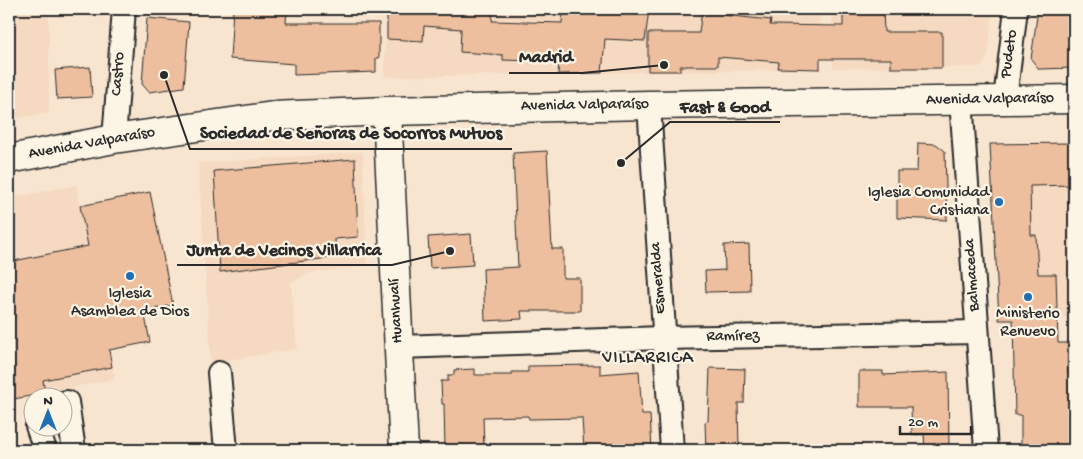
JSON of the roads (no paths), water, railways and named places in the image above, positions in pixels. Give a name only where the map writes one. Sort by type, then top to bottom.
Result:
[{"type":"main road","name":"Avenida Valparaíso","points":[[9,159],[114,139],[273,116],[387,111],[649,105],[1074,99]]},
{"type":"main road","name":"Huanhualí","points":[[387,111],[404,450]]},
{"type":"street","name":"Castro","points":[[114,139],[124,9]]},
{"type":"street","name":"Pudeto","points":[[1005,99],[1016,9]]},
{"type":"street","name":"Balmaceda","points":[[961,100],[986,450]]},
{"type":"street","name":"Esmeralda","points":[[649,105],[663,338],[672,450]]},
{"type":"street","name":"Ramírez","points":[[399,347],[663,338],[977,332]]},
{"type":"street","points":[[220,374],[226,450]]},
{"type":"street","points":[[41,436],[45,450]]},
{"type":"street","points":[[72,436],[74,450]]},
{"type":"place","name":"Madrid","points":[[664,65]]},
{"type":"place","name":"Sociedad de Señoras de Socorros Mutuos","points":[[164,75]]},
{"type":"place","name":"Fast & Good","points":[[621,163]]},
{"type":"place","name":"Iglesia Comunidad Cristiana","points":[[999,202]]},
{"type":"place","name":"Junta de Vecinos Villarrica","points":[[450,251]]},
{"type":"place","name":"Iglesia Asamblea de Dios","points":[[130,276]]},
{"type":"place","name":"Ministerio Renuevo","points":[[1028,297]]},
{"type":"district","name":"VILLARRICA","points":[[648,358]]}]
